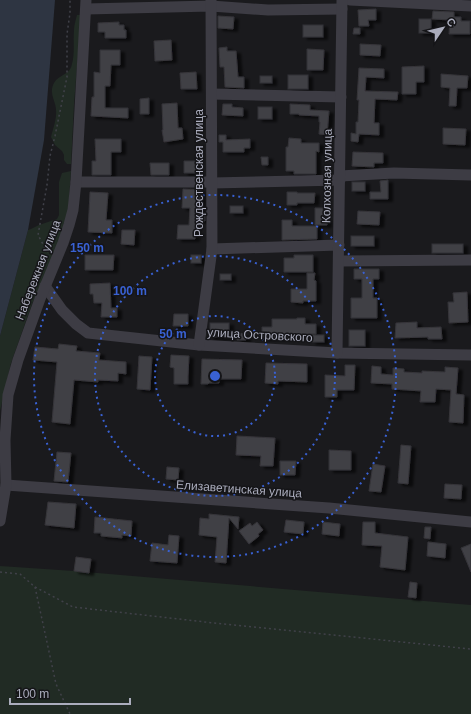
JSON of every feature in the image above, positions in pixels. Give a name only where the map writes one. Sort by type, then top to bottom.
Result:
[{"type":"street","points":[[350,0],[471,6]]},
{"type":"street","points":[[86,4],[211,3],[268,10],[342,4]]},
{"type":"street","name":"Рождественская улица","points":[[199,345],[212,249],[211,3]]},
{"type":"street","name":"Набережная улица","points":[[0,521],[6,485],[5,440],[8,395],[18,360],[45,286],[64,243],[73,210],[76,182],[86,4]]},
{"type":"street","name":"Колхозная улица","points":[[337,353],[342,4]]},
{"type":"street","points":[[212,94],[341,97]]},
{"type":"street","points":[[76,182],[212,183],[340,178],[394,173],[471,175]]},
{"type":"street","points":[[212,249],[339,246]]},
{"type":"street","points":[[339,261],[471,260]]},
{"type":"street","name":"улица Островского","points":[[45,286],[62,310],[76,324],[88,333],[199,345],[337,353],[471,355]]},
{"type":"street","name":"Елизаветинская улица","points":[[6,485],[329,508],[471,522]]},
{"type":"path","points":[[55,262],[38,235],[47,185],[50,156],[66,77],[67,34],[70,0]]},
{"type":"path","points":[[0,572],[20,574],[35,587],[73,607],[471,649]]},
{"type":"path","points":[[35,587],[56,684],[70,714]]},
{"type":"shaded area","points":[[77,15],[81,15],[71,164],[67,164],[64,160],[62,151],[55,145],[51,137],[55,124],[56,113],[52,89],[56,80],[68,72],[72,64],[74,51],[74,28]]},
{"type":"shaded area","points":[[71,171],[68,215],[60,241],[32,304],[11,363],[0,411],[0,336],[28,230],[57,219],[59,215],[59,182],[62,173]]},
{"type":"shaded area","points":[[0,566],[471,605],[471,714],[0,714]]},
{"type":"water","points":[[0,0],[55,0],[44,140],[28,230],[0,336]]},
{"type":"building","points":[[376,9],[376,20],[368,20],[369,26],[359,26],[358,10]]},
{"type":"building","points":[[433,11],[454,12],[454,17],[461,17],[461,21],[470,21],[470,34],[449,34],[450,20],[432,19]]},
{"type":"building","points":[[218,16],[234,17],[233,29],[218,28]]},
{"type":"building","points":[[419,19],[431,19],[431,33],[419,33]]},
{"type":"building","points":[[119,22],[119,25],[124,25],[124,30],[126,30],[126,38],[105,38],[105,32],[98,32],[98,23]]},
{"type":"building","points":[[303,25],[323,25],[323,37],[303,37]]},
{"type":"building","points":[[354,28],[360,28],[360,34],[353,34]]},
{"type":"building","points":[[171,40],[172,60],[155,61],[154,41]]},
{"type":"building","points":[[360,44],[381,45],[380,56],[360,55]]},
{"type":"building","points":[[227,47],[227,51],[236,51],[238,77],[244,77],[244,88],[225,87],[224,67],[220,67],[219,48]]},
{"type":"building","points":[[307,49],[324,50],[323,70],[307,70]]},
{"type":"building","points":[[100,50],[120,50],[120,65],[111,65],[110,86],[105,86],[105,108],[128,108],[128,118],[91,116],[92,97],[94,97],[94,72],[100,73]]},
{"type":"building","points":[[424,66],[424,82],[416,82],[416,94],[402,94],[402,67]]},
{"type":"building","points":[[359,68],[384,69],[384,78],[366,77],[365,91],[398,92],[397,100],[375,99],[374,123],[379,123],[379,135],[359,134],[358,142],[351,141],[351,133],[356,134],[356,122],[358,122],[359,100],[357,100]]},
{"type":"building","points":[[196,72],[197,89],[181,89],[180,73]]},
{"type":"building","points":[[441,74],[468,76],[467,88],[457,88],[456,106],[449,106],[450,88],[441,87]]},
{"type":"building","points":[[288,75],[308,75],[308,89],[288,89]]},
{"type":"building","points":[[260,76],[272,76],[272,83],[260,83]]},
{"type":"building","points":[[149,98],[149,114],[140,114],[140,99]]},
{"type":"building","points":[[177,103],[178,128],[182,128],[183,139],[164,142],[162,130],[162,104]]},
{"type":"building","points":[[223,104],[232,104],[232,107],[243,108],[243,116],[222,115]]},
{"type":"building","points":[[290,104],[310,105],[310,110],[329,111],[327,135],[319,134],[319,116],[290,114]]},
{"type":"building","points":[[258,107],[272,107],[272,119],[258,119]]},
{"type":"building","points":[[443,128],[466,129],[465,145],[443,144]]},
{"type":"building","points":[[219,135],[226,135],[226,140],[250,139],[250,148],[244,148],[244,152],[223,152],[223,142],[219,142]]},
{"type":"building","points":[[289,138],[301,139],[301,143],[319,143],[319,152],[316,151],[316,174],[294,174],[294,171],[286,171],[286,147],[288,147]]},
{"type":"building","points":[[95,139],[121,139],[121,152],[111,152],[111,175],[92,175],[92,161],[96,161]]},
{"type":"building","points":[[353,152],[383,153],[383,163],[374,163],[374,167],[352,166]]},
{"type":"building","points":[[261,157],[268,157],[268,165],[262,165]]},
{"type":"building","points":[[184,161],[195,161],[195,165],[197,165],[197,173],[184,173]]},
{"type":"building","points":[[150,163],[169,163],[169,175],[151,175]]},
{"type":"building","points":[[388,180],[388,199],[370,199],[370,192],[381,192],[380,181]]},
{"type":"building","points":[[352,182],[365,182],[365,191],[352,191]]},
{"type":"building","points":[[183,189],[201,190],[200,213],[205,213],[205,221],[196,220],[195,239],[177,239],[178,225],[189,225],[190,208],[182,208]]},
{"type":"building","points":[[90,192],[108,193],[106,220],[112,220],[112,233],[88,232]]},
{"type":"building","points":[[287,192],[315,193],[314,203],[297,203],[297,205],[287,205]]},
{"type":"building","points":[[230,206],[243,206],[243,213],[230,213]]},
{"type":"building","points":[[315,208],[323,208],[323,218],[327,218],[327,225],[315,225]]},
{"type":"building","points":[[358,211],[380,212],[379,225],[357,224]]},
{"type":"building","points":[[282,220],[292,220],[292,226],[317,226],[317,239],[282,240]]},
{"type":"building","points":[[122,230],[135,230],[134,245],[121,244]]},
{"type":"building","points":[[351,236],[374,236],[374,246],[351,246]]},
{"type":"building","points":[[432,244],[463,244],[463,253],[432,253]]},
{"type":"building","points":[[85,255],[114,255],[113,270],[85,270]]},
{"type":"building","points":[[191,255],[201,255],[201,263],[191,263]]},
{"type":"building","points":[[294,255],[313,255],[313,272],[284,272],[284,258],[294,258]]},
{"type":"building","points":[[354,269],[379,269],[379,279],[373,279],[373,298],[377,298],[377,318],[351,318],[351,298],[362,298],[362,279],[354,279]]},
{"type":"building","points":[[307,273],[315,273],[314,280],[316,281],[316,301],[303,301],[303,303],[291,302],[291,289],[307,289]]},
{"type":"building","points":[[220,274],[231,274],[231,280],[220,280]]},
{"type":"building","points":[[110,283],[111,308],[117,308],[117,317],[101,317],[102,303],[94,303],[93,294],[90,294],[90,284]]},
{"type":"building","points":[[467,292],[468,322],[449,323],[448,302],[454,302],[453,293]]},
{"type":"building","points":[[174,314],[188,314],[188,326],[173,326]]},
{"type":"building","points":[[305,318],[305,324],[316,324],[316,334],[289,334],[289,338],[262,338],[262,327],[272,327],[272,319]]},
{"type":"building","points":[[417,322],[417,328],[441,327],[442,339],[428,339],[428,337],[395,338],[396,323]]},
{"type":"building","points":[[210,323],[229,323],[229,337],[210,337]]},
{"type":"building","points":[[349,330],[365,330],[365,346],[349,346]]},
{"type":"building","points":[[238,333],[246,334],[246,340],[237,340]]},
{"type":"building","points":[[312,335],[324,335],[324,342],[312,342]]},
{"type":"building","points":[[59,344],[77,346],[76,351],[100,353],[99,360],[126,362],[126,374],[118,373],[118,381],[98,380],[98,382],[74,380],[70,424],[52,422],[57,362],[33,360],[35,347],[58,349]]},
{"type":"building","points":[[171,355],[189,356],[188,384],[174,384],[174,368],[170,367]]},
{"type":"building","points":[[139,356],[152,357],[150,390],[137,389]]},
{"type":"building","points":[[202,359],[242,360],[241,379],[219,379],[219,383],[201,384]]},
{"type":"building","points":[[266,363],[307,364],[307,382],[278,381],[278,384],[265,383]]},
{"type":"building","points":[[345,365],[355,365],[354,390],[337,390],[337,397],[325,397],[325,375],[345,376]]},
{"type":"building","points":[[372,366],[381,367],[381,374],[393,375],[393,368],[404,369],[404,372],[422,373],[422,371],[445,372],[445,367],[458,368],[456,394],[464,395],[463,423],[449,422],[451,390],[436,389],[435,402],[420,402],[421,391],[392,389],[392,384],[371,383]]},
{"type":"building","points":[[237,436],[275,438],[273,466],[260,466],[261,456],[236,455]]},
{"type":"building","points":[[401,445],[411,446],[408,484],[398,483]]},
{"type":"building","points":[[329,450],[351,451],[351,470],[329,470]]},
{"type":"building","points":[[57,452],[71,453],[68,482],[54,481]]},
{"type":"building","points":[[280,461],[296,461],[295,475],[280,475]]},
{"type":"building","points":[[373,464],[385,466],[381,492],[369,491]]},
{"type":"building","points":[[167,467],[179,468],[178,480],[166,479]]},
{"type":"building","points":[[445,484],[462,485],[461,499],[444,498]]},
{"type":"building","points":[[48,502],[76,504],[74,528],[45,525]]},
{"type":"building","points":[[209,514],[239,517],[238,529],[229,518],[226,563],[215,562],[217,537],[199,535],[200,518],[209,519]]},
{"type":"building","points":[[95,517],[132,521],[131,536],[122,535],[122,538],[101,536],[101,533],[94,533]]},
{"type":"building","points":[[286,520],[304,522],[303,534],[284,532]]},
{"type":"building","points":[[257,522],[263,530],[258,534],[259,536],[249,544],[239,531],[250,523],[252,526]]},
{"type":"building","points":[[323,522],[340,524],[339,536],[322,534]]},
{"type":"building","points":[[363,522],[375,522],[375,533],[408,537],[405,570],[380,567],[382,546],[362,545]]},
{"type":"building","points":[[425,527],[431,527],[430,539],[424,538]]},
{"type":"building","points":[[169,535],[179,536],[177,563],[150,561],[152,543],[168,545]]},
{"type":"building","points":[[428,542],[446,544],[445,558],[427,556]]},
{"type":"building","points":[[471,544],[471,572],[461,548]]},
{"type":"building","points":[[76,557],[91,559],[89,573],[74,571]]},
{"type":"building","points":[[410,582],[417,583],[416,598],[408,597]]}]
